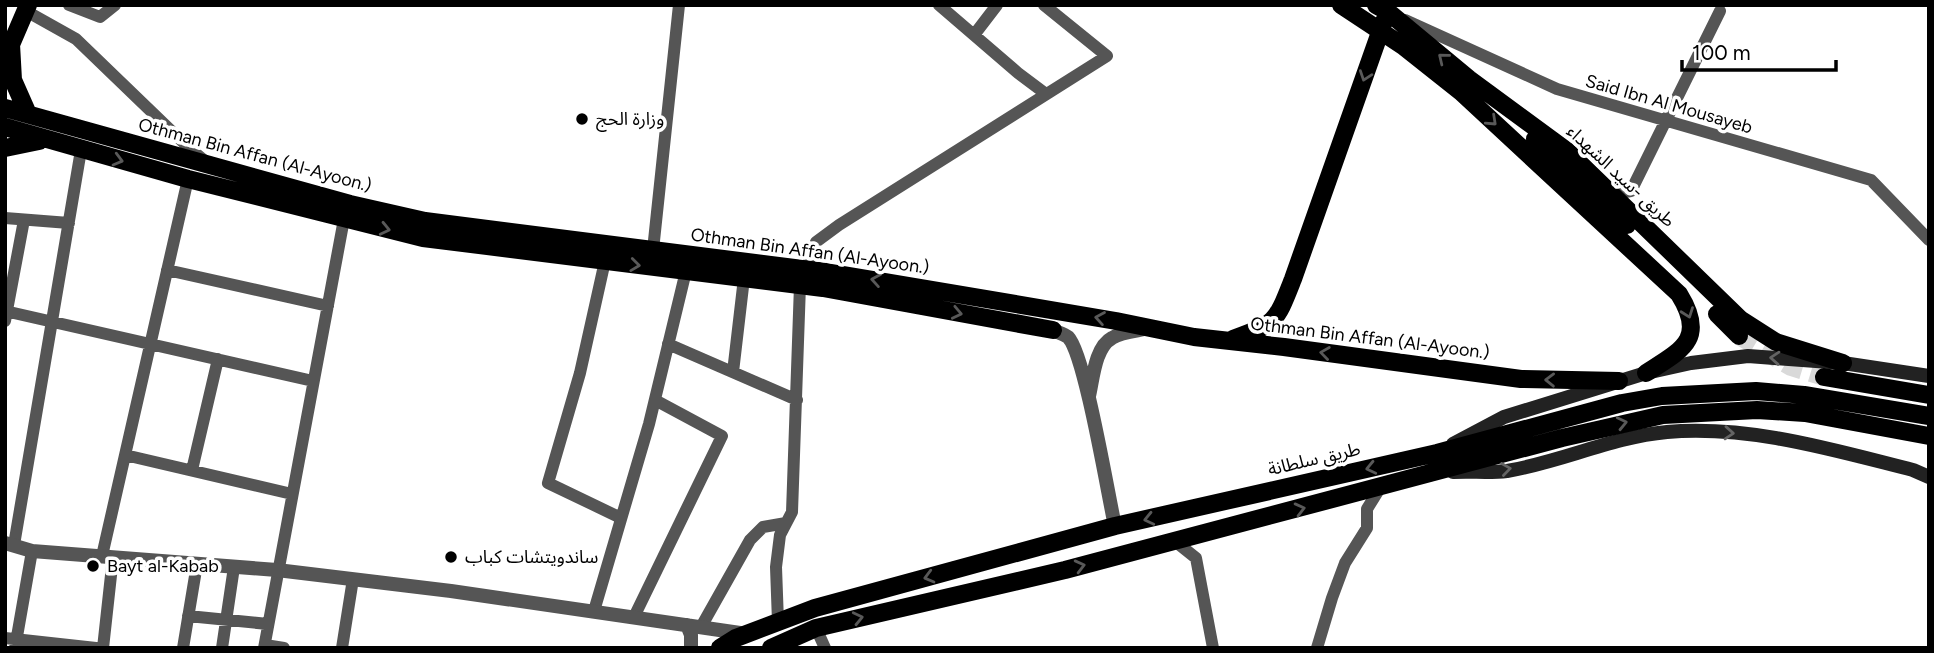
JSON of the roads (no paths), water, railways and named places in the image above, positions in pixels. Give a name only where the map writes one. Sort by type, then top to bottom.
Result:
[{"type":"main road","points":[[1341,5],[1404,46],[1461,92],[1679,294],[1690,312],[1692,324],[1689,338],[1681,350],[1646,373]]},
{"type":"main road","points":[[27,8],[8,51],[13,80],[27,114]]},
{"type":"main road","points":[[1228,341],[1264,328],[1279,314],[1380,32],[1382,8]]},
{"type":"main road","name":"طريق -سيد الشهداء","points":[[1382,8],[1469,79],[1567,151],[1740,319],[1776,342],[1843,363]]},
{"type":"main road","points":[[1469,79],[1642,239],[1739,336]]},
{"type":"main road","name":"Othman Bin Affan (Al-Ayoon.)","points":[[5,108],[350,204],[425,221],[653,250],[802,277],[1150,327],[1194,337],[1521,379],[1619,381]]},
{"type":"main road","name":"Othman Bin Affan (Al-Ayoon.)","points":[[5,127],[188,179],[423,238],[744,278],[802,277],[898,300],[1053,330]]},
{"type":"main road","points":[[5,148],[46,140]]},
{"type":"main road","points":[[1437,453],[1504,417],[1646,373],[1691,363],[1748,356],[1843,363],[1929,376]]},
{"type":"main road","points":[[1824,377],[1929,395]]},
{"type":"main road","name":"طريق سلطانة","points":[[720,648],[815,608],[1115,526],[1437,453],[1561,418],[1662,396],[1756,391],[1804,395],[1929,415]]},
{"type":"main road","points":[[771,648],[816,628],[1176,542],[1623,422],[1663,415],[1757,410],[1805,413],[1929,436]]},
{"type":"main road","points":[[1438,472],[1506,471],[1611,443],[1664,433],[1699,431],[1749,434],[1804,443],[1913,470],[1929,477]]},
{"type":"main road","points":[[1913,470],[1929,463]]},
{"type":"street","points":[[69,5],[100,17],[115,5]]},
{"type":"street","points":[[653,250],[679,5]]},
{"type":"street","points":[[939,5],[1046,94]]},
{"type":"street","points":[[974,35],[997,5]]},
{"type":"street","points":[[778,622],[776,567],[780,535],[792,512],[802,277],[816,242],[1107,55],[1044,5]]},
{"type":"street","points":[[27,8],[76,39],[187,146],[211,165]]},
{"type":"street","name":"Said Ibn Al Mousayeb","points":[[1382,8],[1557,89],[1871,180],[1929,240]]},
{"type":"street","points":[[1612,194],[1631,191],[1720,11]]},
{"type":"street","points":[[81,150],[10,544],[32,551],[234,566],[353,579],[748,634]]},
{"type":"street","points":[[103,648],[108,557],[125,455],[188,179]]},
{"type":"street","points":[[5,218],[69,223]]},
{"type":"street","points":[[284,648],[265,646],[268,624],[344,219]]},
{"type":"street","points":[[24,220],[6,315],[151,343],[313,381]]},
{"type":"street","points":[[605,261],[580,373],[548,483],[621,518]]},
{"type":"street","points":[[167,270],[328,306]]},
{"type":"street","points":[[593,611],[655,400],[686,271]]},
{"type":"street","points":[[733,372],[744,278]]},
{"type":"street","points":[[1088,397],[1105,343],[1113,337],[1150,327]]},
{"type":"street","points":[[1053,330],[1068,337],[1076,352],[1115,526]]},
{"type":"street","points":[[668,344],[797,400]]},
{"type":"street","points":[[192,471],[218,359]]},
{"type":"street","points":[[634,617],[722,436],[655,400]]},
{"type":"street","points":[[125,455],[292,494]]},
{"type":"street","points":[[1317,648],[1345,563],[1367,528],[1367,509],[1380,488]]},
{"type":"street","points":[[691,648],[694,626],[750,540],[763,527],[786,523]]},
{"type":"street","points":[[1176,542],[1196,558],[1213,648]]},
{"type":"street","points":[[32,551],[12,641],[96,648]]},
{"type":"street","points":[[183,648],[197,564]]},
{"type":"street","points":[[222,648],[234,566]]},
{"type":"street","points":[[342,648],[353,579]]},
{"type":"street","points":[[188,616],[268,624]]},
{"type":"street","points":[[816,628],[825,648]]},
{"type":"tunnel","points":[[1739,336],[1791,367],[1824,377]]},
{"type":"place","name":"وزارة الحج","points":[[582,119]]},
{"type":"place","name":"ساندويتشات كباب","points":[[451,557]]},
{"type":"place","name":"Bayt al-Kabab","points":[[93,566]]}]
